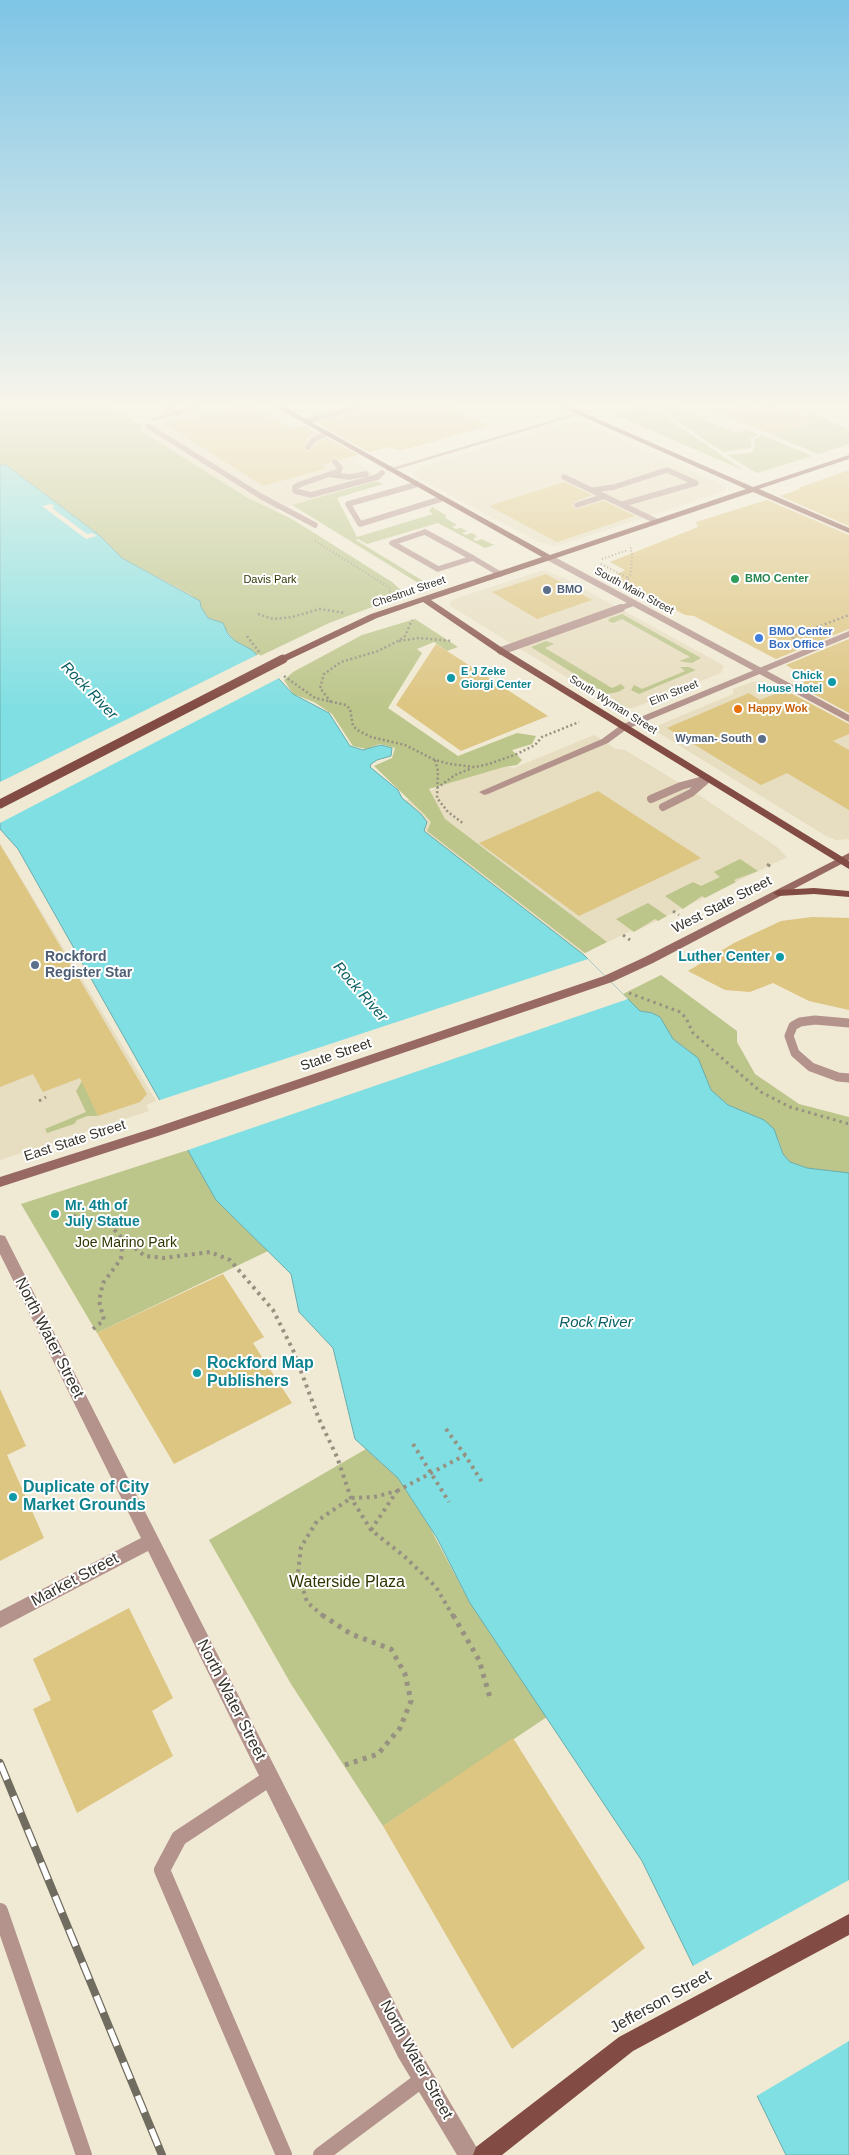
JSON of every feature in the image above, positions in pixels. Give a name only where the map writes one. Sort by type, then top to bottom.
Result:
[{"type":"main road","name":"South Main Street","points":[[458,508],[548,557]]},
{"type":"main road","name":"Chestnut Street","points":[[0,804],[344,628],[424,599],[696,508]]},
{"type":"main road","points":[[794,508],[849,531]]},
{"type":"main road","name":"South Wyman Street","points":[[424,599],[501,651],[708,779],[846,861]]},
{"type":"main road","name":"West State Street","points":[[608,979],[778,893],[846,861]]},
{"type":"main road","points":[[778,893],[814,891],[849,894]]},
{"type":"main road","name":"State Street","points":[[159,1131],[608,979]]},
{"type":"main road","name":"East State Street","points":[[0,1182],[159,1131]]},
{"type":"main road","name":"Jefferson Street","points":[[484,2155],[626,2044],[849,1924]]},
{"type":"street","name":"South Main Street","points":[[548,557],[849,719]]},
{"type":"street","name":"Elm Street","points":[[484,792],[605,741],[624,727],[849,634]]},
{"type":"street","name":"North Water Street","points":[[0,1240],[402,2040],[470,2155]]},
{"type":"street","name":"Market Street","points":[[0,1620],[151,1540]]},
{"type":"lane","points":[[282,508],[315,525]]},
{"type":"lane","points":[[350,508],[360,524],[414,508]]},
{"type":"lane","points":[[629,508],[656,521]]},
{"type":"lane","points":[[473,558],[438,569],[392,543],[426,532],[473,558],[500,574]]},
{"type":"lane","points":[[501,651],[634,604]]},
{"type":"lane","points":[[651,799],[681,786],[708,779]]},
{"type":"lane","points":[[663,807],[691,793],[708,779]]},
{"type":"lane","points":[[849,1023],[815,1020],[800,1022],[793,1026],[789,1036],[795,1053],[811,1067],[838,1077],[849,1078]]},
{"type":"lane","points":[[270,1778],[179,1838],[162,1870],[284,2155]]},
{"type":"lane","points":[[0,1911],[84,2155]]},
{"type":"lane","points":[[321,2155],[424,2078]]},
{"type":"path","points":[[307,536],[390,588],[390,599]]},
{"type":"path","points":[[628,578],[631,574],[632,552],[630,549],[633,544]]},
{"type":"path","points":[[602,559],[624,551]]},
{"type":"path","points":[[601,564],[620,573]]},
{"type":"path","points":[[258,614],[273,619],[292,617],[320,609],[331,609],[347,613]]},
{"type":"path","points":[[794,639],[791,637],[849,615]]},
{"type":"path","points":[[332,702],[320,688],[320,682],[324,674],[341,662],[378,651],[398,641],[405,636],[414,616]]},
{"type":"path","points":[[247,636],[252,645],[264,657]]},
{"type":"path","points":[[398,641],[419,638],[452,640]]},
{"type":"path","points":[[282,674],[315,698],[339,702],[350,709],[353,726],[359,732],[370,737],[405,745],[436,760],[475,767]]},
{"type":"path","points":[[437,789],[455,775],[516,754],[535,745],[542,737],[579,722]]},
{"type":"path","points":[[436,760],[438,771],[437,798],[440,805],[464,824]]},
{"type":"path","points":[[767,864],[772,867]]},
{"type":"path","points":[[673,911],[679,915]]},
{"type":"path","points":[[623,935],[630,940]]},
{"type":"path","points":[[629,993],[680,1012],[686,1018],[693,1033],[761,1092],[775,1100],[809,1113],[849,1124]]},
{"type":"path","points":[[38,1101],[46,1097]]},
{"type":"path","points":[[73,1216],[107,1222],[123,1239],[145,1256],[164,1258],[210,1252],[230,1260],[238,1266],[273,1310],[293,1350],[337,1457],[351,1498],[371,1530],[404,1556],[436,1587],[479,1660],[491,1701]]},
{"type":"path","points":[[93,1329],[104,1320],[99,1301],[103,1283],[121,1259],[123,1239]]},
{"type":"path","points":[[446,1428],[482,1482]]},
{"type":"path","points":[[413,1444],[449,1502]]},
{"type":"path","points":[[345,1765],[378,1754],[400,1728],[411,1701],[405,1674],[391,1649],[351,1634],[327,1620],[307,1602],[298,1572],[301,1547],[317,1521],[351,1498],[374,1497],[397,1491],[465,1455]]},
{"type":"path","points":[[371,1530],[397,1491]]},
{"type":"shaded area","points":[[266,508],[285,508],[273,511]]},
{"type":"shaded area","points":[[474,508],[675,508],[567,543],[553,546],[539,542]]},
{"type":"shaded area","points":[[544,570],[564,578],[721,664],[724,666],[721,673],[633,708],[619,709],[450,606],[450,602],[454,599]]},
{"type":"shaded area","points":[[762,681],[782,690],[782,694],[849,733],[849,839],[836,840],[826,836],[654,730],[655,727],[733,694],[733,689],[752,682]]},
{"type":"shaded area","points":[[594,735],[616,749],[625,750],[694,792],[777,847],[787,857],[634,932],[631,931],[582,954],[423,831],[421,814],[405,801],[495,764],[514,768]]},
{"type":"shaded area","name":"Rockford Register Star","points":[[0,851],[7,855],[156,1101],[146,1105],[149,1111],[0,1160]]},
{"type":"green space","name":"Davis Park","points":[[63,508],[268,508],[292,519],[392,582],[402,591],[402,596],[329,623],[258,657],[247,647],[235,641],[218,621],[208,618],[191,595],[122,558],[99,535]]},
{"type":"green space","points":[[296,508],[342,508],[357,537],[433,514],[429,511],[433,508],[457,525],[452,527],[467,531],[462,533],[466,535],[472,533],[477,536],[473,539],[476,541],[482,539],[494,545],[485,548],[438,523],[367,544],[358,539],[356,540],[423,581],[420,584]]},
{"type":"green space","points":[[622,614],[701,658],[692,663],[679,661],[690,657],[622,619],[613,623],[608,621],[610,618]]},
{"type":"green space","points":[[415,619],[458,647],[447,651],[434,642],[417,649],[422,653],[388,708],[458,756],[517,733],[536,736],[532,744],[512,750],[522,760],[517,765],[429,789],[445,819],[607,942],[585,953],[427,831],[431,822],[374,766],[392,758],[395,748],[380,744],[366,749],[353,746],[332,714],[314,702],[293,694],[284,680],[293,672],[362,635]]},
{"type":"green space","points":[[546,641],[554,644],[545,648],[612,688],[621,684],[625,688],[618,692],[607,694],[531,647]]},
{"type":"green space","points":[[680,667],[689,667],[696,670],[639,694],[631,690],[634,685],[642,689],[685,671]]},
{"type":"green space","points":[[740,859],[758,871],[734,880],[736,882],[705,898],[702,896],[683,909],[665,896],[693,882],[701,886],[720,877],[714,872]]},
{"type":"green space","points":[[648,903],[667,916],[658,921],[655,919],[634,932],[616,919]]},
{"type":"green space","points":[[661,975],[737,1031],[737,1042],[755,1074],[799,1104],[849,1117],[849,1173],[807,1168],[790,1162],[783,1154],[779,1141],[764,1120],[728,1105],[711,1090],[688,1050],[673,1039],[660,1017],[652,1013],[640,1011],[623,994]]},
{"type":"green space","points":[[82,1081],[98,1116],[87,1116],[77,1120],[74,1124],[47,1133],[45,1129],[86,1112],[76,1091]]},
{"type":"green space","name":"Joe Marino Park","points":[[188,1150],[216,1200],[268,1251],[97,1333],[21,1204]]},
{"type":"green space","name":"Waterside Plaza","points":[[366,1449],[398,1478],[429,1526],[470,1603],[547,1717],[383,1826],[291,1684],[209,1540]]},
{"type":"water","name":"Rock River","points":[[0,508],[63,508],[99,535],[122,558],[200,601],[201,607],[208,618],[223,623],[228,634],[235,641],[252,650],[293,694],[329,713],[350,746],[363,750],[381,745],[392,748],[391,756],[377,760],[370,767],[398,790],[402,798],[421,814],[427,822],[424,831],[584,955],[640,1011],[652,1013],[660,1017],[673,1039],[698,1058],[711,1090],[728,1105],[764,1120],[774,1129],[783,1154],[790,1162],[807,1168],[849,1173],[849,2155],[786,2155],[642,1861],[470,1603],[437,1538],[398,1478],[355,1439],[333,1348],[299,1312],[291,1274],[216,1200],[18,849],[0,829]]},
{"type":"pier","points":[[44,508],[53,508],[87,534],[92,533],[97,536],[86,539]]},
{"type":"pier","points":[[259,654],[281,677],[0,823],[0,782]]},
{"type":"pier","points":[[588,959],[628,999],[185,1151],[157,1101]]},
{"type":"pier","points":[[849,1880],[849,2041],[755,2097],[691,1967]]},
{"type":"building","points":[[492,508],[618,508],[635,516],[557,542]]},
{"type":"building","name":"BMO Center","points":[[743,508],[785,508],[849,535],[849,629],[776,659],[694,616],[685,615],[612,577],[625,570],[610,562],[698,527],[696,522]]},
{"type":"building","points":[[807,508],[849,508],[849,526]]},
{"type":"building","points":[[546,574],[592,600],[537,619],[492,592]]},
{"type":"building","points":[[849,639],[849,713],[797,685],[810,679],[786,665]]},
{"type":"building","name":"E J Zeke Giorgi Center","points":[[436,644],[548,716],[461,751],[396,705]]},
{"type":"building","name":"Wyman‐ South","points":[[785,690],[849,724],[849,734],[833,741],[849,750],[849,810],[787,773],[761,785],[667,728],[749,693],[760,700]]},
{"type":"building","points":[[598,791],[701,858],[579,916],[479,843]]},
{"type":"building","name":"Rockford Register Star","points":[[0,844],[147,1094],[140,1102],[98,1116],[80,1078],[43,1092],[33,1074],[0,1087]]},
{"type":"building","name":"Luther Center","points":[[812,917],[849,918],[849,1010],[809,1001],[773,983],[750,992],[725,990],[688,971],[734,943],[781,921]]},
{"type":"building","name":"Rockford Map Publishers","points":[[223,1274],[264,1337],[253,1343],[292,1403],[174,1464],[97,1333]]},
{"type":"building","name":"Duplicate of City Market Grounds","points":[[0,1389],[26,1446],[7,1455],[44,1538],[0,1561]]},
{"type":"building","points":[[129,1608],[173,1698],[152,1711],[173,1756],[77,1813],[33,1709],[51,1700],[33,1659]]},
{"type":"building","points":[[513,1738],[645,1948],[512,2049],[383,1826]]},
{"type":"railway","points":[[0,1763],[162,2155]]},
{"type":"place","name":"BMO Center","points":[[735,579]]},
{"type":"place","name":"BMO","points":[[547,590]]},
{"type":"place","name":"BMO Center Box Office","points":[[759,638]]},
{"type":"place","name":"E J Zeke Giorgi Center","points":[[451,678]]},
{"type":"place","name":"Chick House Hotel","points":[[832,682]]},
{"type":"place","name":"Happy Wok","points":[[738,709]]},
{"type":"place","name":"Wyman‐ South","points":[[762,739]]},
{"type":"place","name":"Luther Center","points":[[780,957]]},
{"type":"place","name":"Rockford Register Star","points":[[35,965]]},
{"type":"place","name":"Mr. 4th of July Statue","points":[[55,1214]]},
{"type":"place","name":"Rockford Map Publishers","points":[[197,1373]]},
{"type":"place","name":"Duplicate of City Market Grounds","points":[[13,1497]]}]
